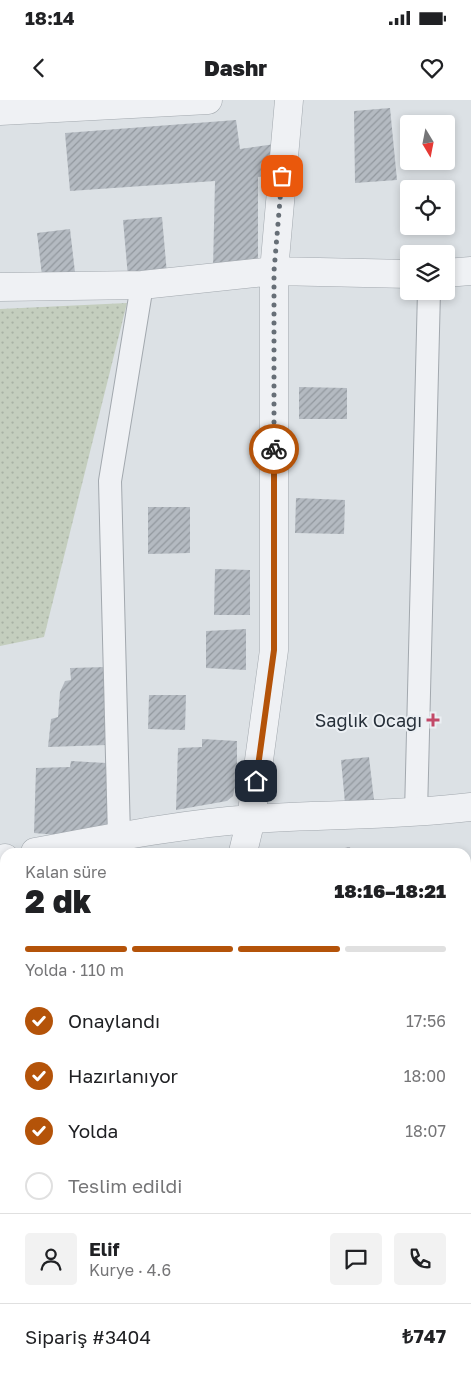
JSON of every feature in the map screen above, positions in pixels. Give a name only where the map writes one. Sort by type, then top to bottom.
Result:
[{"type":"street","points":[[0,111],[199,100]]},
{"type":"street","points":[[244,848],[251,819],[274,650],[274,271],[289,100]]},
{"type":"street","points":[[0,286],[142,285],[274,271],[400,274]]},
{"type":"street","points":[[455,272],[471,271]]},
{"type":"street","points":[[118,844],[110,481],[142,285]]},
{"type":"street","points":[[416,813],[430,300]]},
{"type":"street","points":[[76,848],[118,844],[251,819],[416,813],[471,807]]},
{"type":"green space","points":[[127,303],[44,637],[0,646],[0,309]]},
{"type":"building","points":[[390,108],[397,180],[355,183],[354,111]]},
{"type":"building","points":[[236,120],[240,149],[275,144],[270,175],[258,177],[258,268],[213,269],[215,181],[70,191],[65,133]]},
{"type":"building","points":[[162,217],[167,274],[128,277],[123,220]]},
{"type":"building","points":[[70,229],[76,281],[43,284],[37,233]]},
{"type":"building","points":[[299,387],[347,388],[347,419],[299,419]]},
{"type":"building","points":[[296,498],[345,500],[344,534],[295,533]]},
{"type":"building","points":[[148,507],[190,507],[190,553],[148,554]]},
{"type":"building","points":[[215,569],[250,570],[250,615],[214,615]]},
{"type":"building","points":[[246,629],[246,670],[206,668],[206,631]]},
{"type":"building","points":[[107,667],[107,745],[48,747],[51,719],[58,717],[60,692],[65,681],[71,680],[70,668]]},
{"type":"building","points":[[149,695],[186,695],[185,730],[148,729]]},
{"type":"building","points":[[202,739],[237,741],[237,778],[233,796],[227,801],[176,810],[178,748],[202,747]]},
{"type":"building","points":[[369,757],[374,800],[345,803],[341,760]]},
{"type":"building","points":[[71,761],[106,763],[109,827],[69,836],[34,833],[36,768],[70,767]]},
{"type":"way so far","points":[[274,449],[274,271],[282,176]]},
{"type":"place","name":"Saglık Ocagı","points":[[433,720]]},
{"type":"route","points":[[256,781],[274,650],[274,449]]}]
